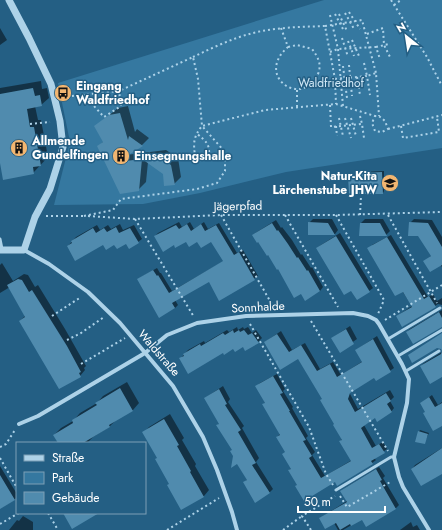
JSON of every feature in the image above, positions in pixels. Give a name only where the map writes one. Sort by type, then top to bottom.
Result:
[{"type":"street","points":[[9,0],[51,84],[60,121],[63,147],[50,189],[35,217],[24,250]]},
{"type":"street","name":"Waldstraße","points":[[1,250],[24,250],[50,264],[88,292],[110,313],[173,386],[203,438],[226,494],[237,530]]},
{"type":"street","name":"Sonnhalde","points":[[19,424],[38,416],[145,353],[167,335],[197,323],[246,316],[342,313],[368,316],[377,322]]},
{"type":"street","points":[[377,322],[398,356],[409,379],[407,403],[393,457],[403,487],[429,530]]},
{"type":"lane","points":[[0,239],[1,250]]},
{"type":"lane","points":[[388,339],[440,308]]},
{"type":"lane","points":[[398,356],[442,330]]},
{"type":"lane","points":[[406,371],[439,351]]},
{"type":"lane","points":[[336,490],[393,457]]},
{"type":"path","points":[[391,0],[427,57],[442,86]]},
{"type":"path","points":[[394,5],[401,0]]},
{"type":"path","points":[[349,12],[360,29]]},
{"type":"path","points":[[345,13],[354,29]]},
{"type":"path","points":[[334,14],[344,31]]},
{"type":"path","points":[[339,14],[347,31]]},
{"type":"path","points":[[330,16],[338,49],[343,106]]},
{"type":"path","points":[[55,97],[119,91],[215,47],[252,33],[281,28],[325,26],[362,20],[376,73],[379,116]]},
{"type":"path","points":[[325,26],[335,79],[336,104]]},
{"type":"path","points":[[281,28],[288,47]]},
{"type":"path","points":[[366,35],[383,28],[384,45],[390,57]]},
{"type":"path","points":[[342,38],[348,57]]},
{"type":"path","points":[[352,40],[359,56]]},
{"type":"path","points":[[348,41],[354,56]]},
{"type":"path","points":[[330,52],[338,49],[376,47],[389,44]]},
{"type":"path","points":[[297,46],[312,49],[320,62],[320,70],[315,80],[305,89],[297,90],[290,88],[282,83],[277,77],[275,64],[281,54],[288,47],[297,46]]},
{"type":"path","points":[[376,47],[380,59]]},
{"type":"path","points":[[84,216],[112,210],[121,198],[197,189],[217,183],[225,171],[225,152],[202,126],[198,80],[193,57]]},
{"type":"path","points":[[364,63],[370,96]]},
{"type":"path","points":[[349,65],[352,96]]},
{"type":"path","points":[[343,66],[347,98]]},
{"type":"path","points":[[335,79],[366,76],[376,73]]},
{"type":"path","points":[[357,77],[360,95]]},
{"type":"path","points":[[297,90],[298,107]]},
{"type":"path","points":[[84,95],[104,116],[121,106],[119,91]]},
{"type":"path","points":[[330,104],[331,127],[362,124]]},
{"type":"path","points":[[196,133],[210,148],[210,156],[201,160],[195,155],[193,144],[196,133],[202,126],[265,110],[336,104],[379,116],[385,121],[388,129]]},
{"type":"path","points":[[360,116],[364,138]]},
{"type":"path","points":[[375,116],[372,122],[375,130],[382,132],[388,129],[442,116]]},
{"type":"path","points":[[401,126],[403,138],[439,132],[437,117]]},
{"type":"path","points":[[339,118],[343,136]]},
{"type":"path","points":[[345,118],[350,138]]},
{"type":"path","points":[[351,118],[356,136]]},
{"type":"path","points":[[30,124],[60,121]]},
{"type":"path","points":[[336,126],[337,136]]},
{"type":"path","points":[[360,215],[361,196]]},
{"type":"path","name":"Jägerpfad","points":[[35,217],[84,216],[135,219],[221,214],[388,215],[442,212]]},
{"type":"path","points":[[221,214],[278,315]]},
{"type":"path","points":[[285,215],[342,313]]},
{"type":"path","points":[[336,215],[384,300],[377,322]]},
{"type":"path","points":[[388,215],[440,308]]},
{"type":"path","points":[[135,219],[197,323]]},
{"type":"path","points":[[377,322],[442,285]]},
{"type":"path","points":[[52,316],[88,292]]},
{"type":"path","points":[[67,340],[81,333],[110,313]]},
{"type":"path","points":[[307,315],[393,457]]},
{"type":"path","points":[[246,316],[309,427],[326,474],[336,490]]},
{"type":"path","points":[[81,364],[130,336]]},
{"type":"path","points":[[0,447],[6,444],[19,424]]},
{"type":"path","points":[[0,458],[16,486]]},
{"type":"path","points":[[283,530],[302,516],[338,494],[347,507],[399,477]]},
{"type":"path","points":[[167,530],[226,494]]},
{"type":"path","points":[[0,524],[17,514]]},
{"type":"path","points":[[49,514],[58,530]]},
{"type":"path","points":[[302,516],[311,530]]},
{"type":"green space","name":"Waldfriedhof","points":[[324,0],[442,0],[442,148],[286,172],[200,193],[143,204],[54,205],[70,142],[58,83]]},
{"type":"building","name":"Allmende Gundelfingen","points":[[33,88],[35,96],[40,95],[42,106],[27,109],[30,127],[34,127],[41,166],[33,167],[34,174],[3,180],[0,163],[0,94]]},
{"type":"building","name":"Einsegnungshalle","points":[[120,113],[128,140],[129,136],[143,146],[117,162],[142,159],[139,191],[120,194],[97,146],[103,142],[94,126],[109,115]]},
{"type":"building","points":[[159,157],[171,165],[175,185],[164,186],[163,174],[142,159]]},
{"type":"building","points":[[382,172],[383,194],[349,194],[348,176],[361,176],[361,173]]},
{"type":"building","points":[[308,222],[328,223],[335,235],[308,235]]},
{"type":"building","points":[[409,222],[428,223],[442,247],[442,265],[430,272],[423,261],[431,256],[418,236],[408,236]]},
{"type":"building","points":[[272,223],[297,258],[298,257],[307,271],[308,270],[320,291],[305,301],[301,294],[294,298],[278,269],[277,270],[268,255],[267,256],[252,235]]},
{"type":"building","points":[[360,223],[380,223],[387,236],[359,236]]},
{"type":"building","points":[[187,224],[191,231],[201,224],[205,231],[216,225],[234,255],[239,252],[255,280],[219,301],[209,282],[172,303],[175,308],[159,318],[137,279],[153,270],[157,276],[158,275],[169,293],[223,261],[211,242],[201,248],[197,242],[189,247],[186,242],[175,248],[174,245],[163,252],[154,236],[176,225],[179,229]]},
{"type":"building","points":[[116,227],[119,233],[130,228],[139,243],[129,249],[126,244],[117,249],[114,245],[106,250],[103,245],[75,261],[67,246],[72,243],[71,241],[93,228],[96,233],[104,228],[107,232]]},
{"type":"building","points":[[336,236],[370,292],[357,300],[351,291],[344,295],[316,248]]},
{"type":"building","points":[[387,237],[424,299],[429,296],[436,307],[402,327],[396,316],[412,307],[403,292],[395,296],[367,248]]},
{"type":"building","points":[[18,279],[22,280],[29,292],[32,290],[67,346],[81,372],[79,373],[81,377],[59,389],[19,321],[25,317],[7,285]]},
{"type":"building","points":[[439,312],[442,318],[442,327],[413,344],[406,332]]},
{"type":"building","points":[[346,329],[354,344],[340,353],[331,338]]},
{"type":"building","points":[[233,330],[234,333],[239,330],[240,332],[244,330],[248,335],[252,333],[259,343],[245,351],[243,347],[235,352],[233,349],[224,355],[223,353],[188,374],[179,358],[184,356],[183,354],[200,344],[201,346],[223,333],[225,335]]},
{"type":"building","points":[[442,333],[442,351],[441,349],[437,348],[412,363],[408,355]]},
{"type":"building","points":[[277,334],[289,352],[301,345],[317,371],[330,364],[337,377],[362,362],[355,350],[373,339],[391,372],[376,381],[374,378],[350,393],[348,399],[355,412],[386,393],[391,401],[387,404],[392,412],[377,422],[375,418],[361,428],[372,448],[379,444],[385,453],[371,461],[373,464],[337,486],[335,482],[304,501],[288,470],[291,469],[282,454],[285,452],[276,437],[280,435],[262,404],[265,403],[255,386],[273,376],[283,393],[280,394],[306,440],[303,441],[312,456],[309,458],[321,478],[351,461],[339,441],[342,440],[320,400],[322,399],[298,359],[280,370],[264,342]]},
{"type":"building","points":[[442,351],[442,377],[430,384],[420,366],[441,354]]},
{"type":"building","points":[[120,388],[133,411],[85,442],[57,442],[53,435],[73,423],[72,420],[97,405],[95,403]]},
{"type":"building","points":[[219,389],[227,404],[225,405],[241,430],[238,432],[256,463],[252,465],[270,493],[255,503],[243,482],[247,480],[237,464],[231,468],[233,456],[230,451],[232,450],[216,425],[219,424],[204,398]]},
{"type":"building","points":[[429,397],[435,407],[442,403],[442,426],[433,431],[423,413],[425,412],[420,403]]},
{"type":"building","points":[[164,419],[179,445],[177,446],[204,497],[181,510],[155,459],[157,458],[142,432]]},
{"type":"building","points":[[418,431],[428,434],[425,444],[415,442]]},
{"type":"building","points":[[442,448],[442,474],[421,486],[411,469]]},
{"type":"building","points":[[376,469],[382,480],[380,481],[396,509],[366,527],[362,520],[351,526],[350,524],[340,530],[336,523],[325,529],[319,518],[347,502],[340,491]]},
{"type":"building","points":[[0,475],[15,500],[0,509]]},
{"type":"building","points":[[64,514],[97,514],[72,529]]},
{"type":"place","name":"Eingang Waldfriedhof","points":[[63,93]]},
{"type":"place","name":"Allmende Gundelfingen","points":[[19,148]]},
{"type":"place","name":"Einsegnungshalle","points":[[121,156]]},
{"type":"place","name":"Natur-Kita Lärchenstube JHW","points":[[390,183]]}]
